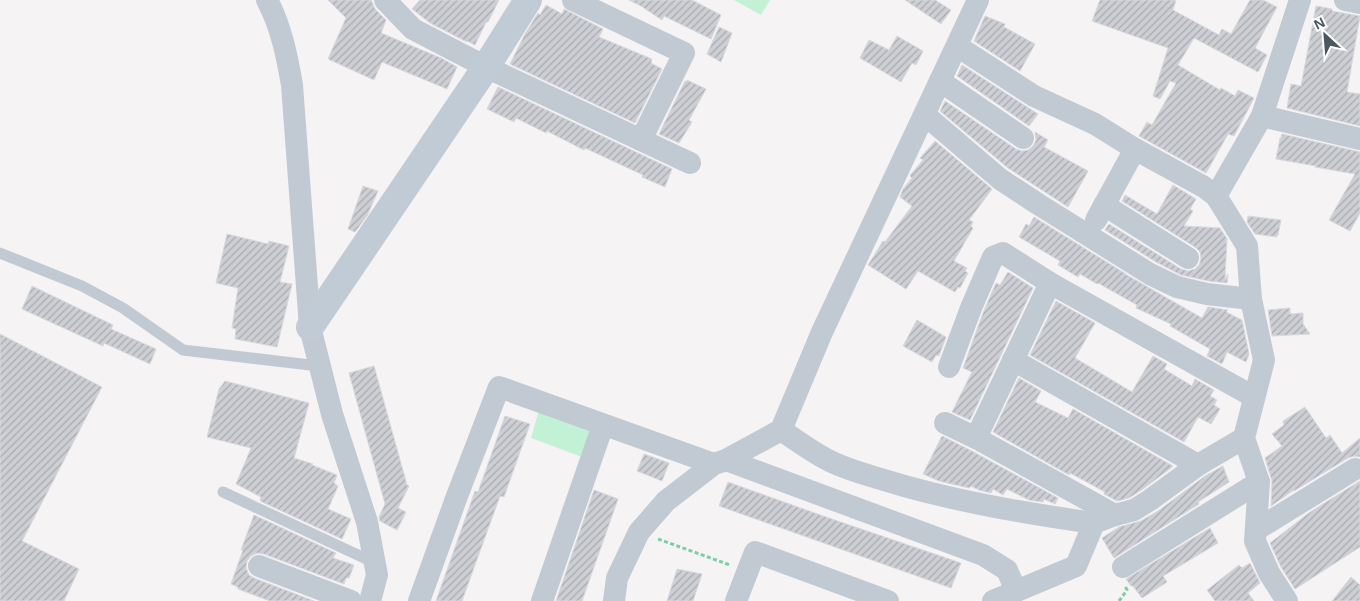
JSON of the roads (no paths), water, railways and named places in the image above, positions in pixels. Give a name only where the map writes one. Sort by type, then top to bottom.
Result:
[{"type":"street","points":[[385,0],[413,29],[486,67],[690,163]]},
{"type":"street","points":[[310,327],[486,67],[528,0]]},
{"type":"street","points":[[573,0],[684,53],[641,140]]},
{"type":"street","points":[[614,601],[617,578],[638,532],[666,501],[720,462],[782,430],[822,332],[978,0]]},
{"type":"street","points":[[1216,196],[1262,116],[1300,0]]},
{"type":"street","points":[[1345,0],[1360,3]]},
{"type":"street","points":[[273,3],[286,50],[292,85],[310,327],[332,414],[367,522],[377,574],[370,601]]},
{"type":"street","points":[[957,46],[1034,96],[1095,124],[1135,149],[1204,187],[1216,196],[1247,246],[1251,300],[1264,360],[1244,438],[1259,482],[1255,541],[1269,573],[1287,601]]},
{"type":"street","points":[[940,81],[1023,138]]},
{"type":"street","points":[[925,115],[1000,178],[1150,274],[1177,287],[1206,294],[1251,300]]},
{"type":"street","points":[[1262,116],[1360,139]]},
{"type":"street","points":[[1135,149],[1100,213],[1188,258]]},
{"type":"street","points":[[949,367],[993,257],[1003,253],[1050,283],[1254,397]]},
{"type":"street","points":[[976,438],[1050,283]]},
{"type":"street","points":[[1013,360],[1198,465]]},
{"type":"street","points":[[420,601],[456,496],[499,387],[603,425],[720,462],[983,555],[1007,570],[1016,592]]},
{"type":"street","points":[[945,423],[976,438],[1115,515]]},
{"type":"street","points":[[542,601],[603,425]]},
{"type":"street","points":[[782,430],[826,460],[850,470],[905,487],[1045,516],[1094,523],[1134,510],[1198,465],[1244,438]]},
{"type":"street","points":[[1256,530],[1355,469]]},
{"type":"street","points":[[1123,567],[1259,482]]},
{"type":"street","points":[[993,601],[1076,566],[1094,523]]},
{"type":"street","points":[[736,601],[755,552],[888,601]]},
{"type":"street","points":[[259,566],[289,566],[351,601]]},
{"type":"lane","points":[[0,253],[82,286],[123,308],[183,350],[319,366]]},
{"type":"lane","points":[[223,492],[375,563]]}]
